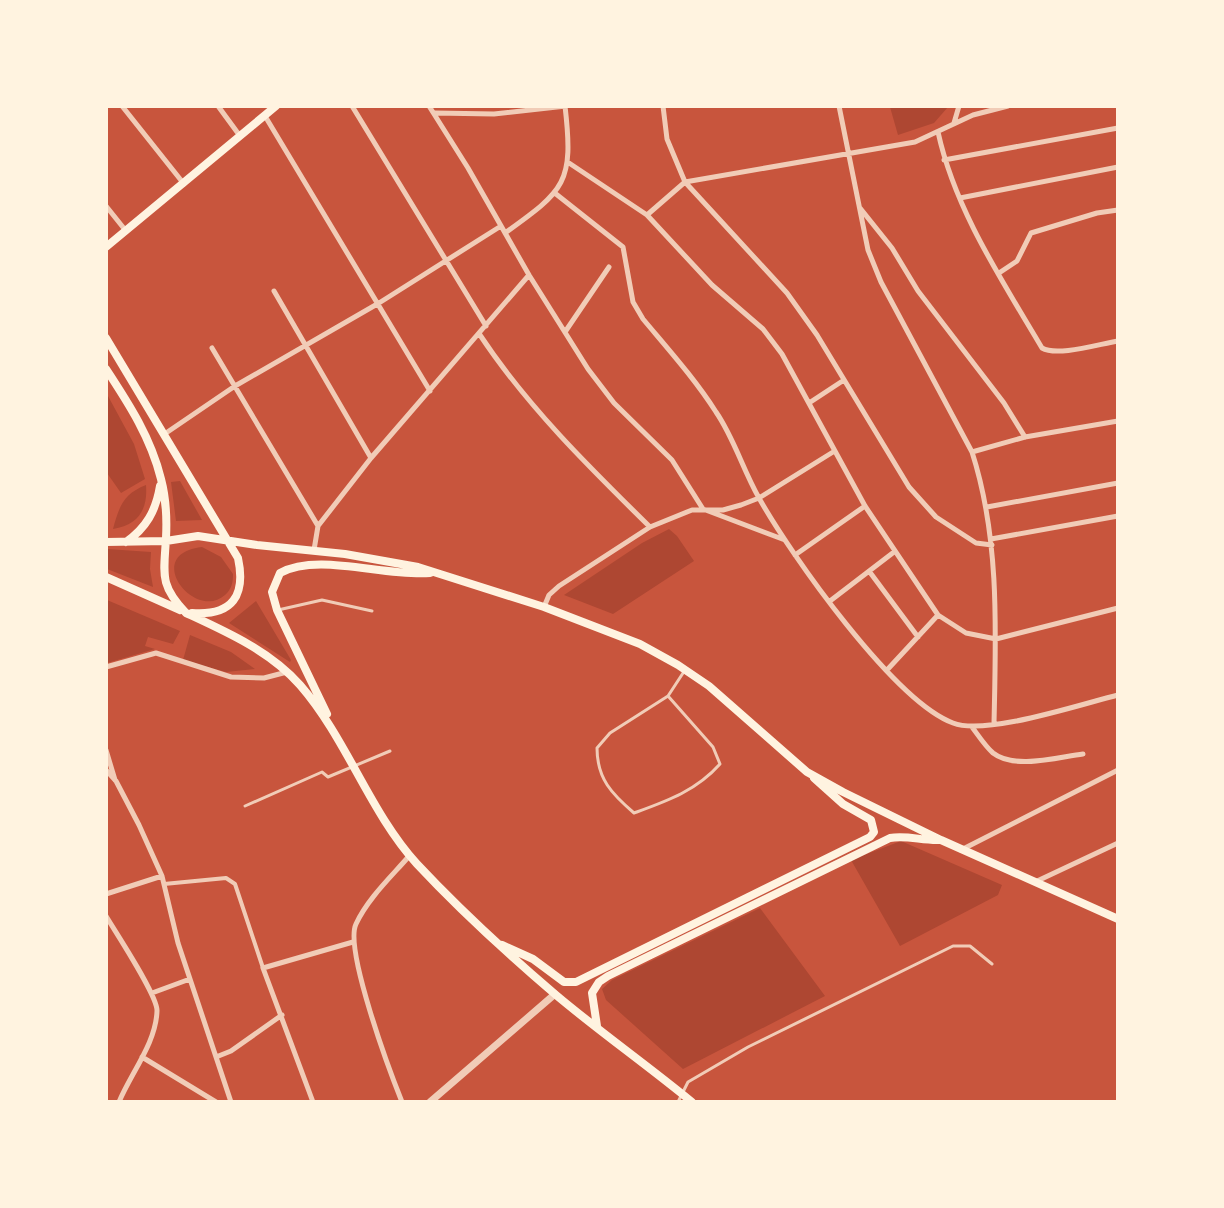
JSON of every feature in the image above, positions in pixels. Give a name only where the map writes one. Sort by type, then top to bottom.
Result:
[{"type":"main road","points":[[106,247],[276,106]]},
{"type":"main road","points":[[106,338],[166,433],[238,558],[242,584],[238,595],[229,605],[214,612],[186,613]]},
{"type":"main road","points":[[106,369],[139,421],[161,480],[166,542],[163,560],[166,586],[186,613]]},
{"type":"main road","points":[[124,543],[140,532],[149,520],[159,496],[161,480]]},
{"type":"main road","points":[[106,542],[166,542],[198,536],[276,548],[314,550],[399,562],[544,607],[640,644],[686,669],[731,705],[843,804],[871,820],[874,832],[870,837],[576,982],[564,982],[533,958],[499,944]]},
{"type":"main road","points":[[335,734],[277,610],[272,592],[273,582],[280,573],[291,567],[305,564],[384,572],[433,572]]},
{"type":"main road","points":[[109,579],[234,635],[268,656],[287,672],[315,704],[379,810],[410,855],[499,944],[555,994],[597,1026],[680,1097],[692,1101]]},
{"type":"main road","points":[[807,772],[961,850],[1118,920]]},
{"type":"main road","points":[[597,1026],[592,993],[599,982],[608,976],[890,838],[902,836],[927,841],[941,840]]},
{"type":"street","points":[[122,106],[184,184]]},
{"type":"street","points":[[218,106],[240,136]]},
{"type":"street","points":[[352,106],[486,326]]},
{"type":"street","points":[[429,106],[529,275],[614,403],[672,460],[703,509],[786,540]]},
{"type":"street","points":[[663,106],[667,139],[685,182],[787,293],[844,380],[909,487],[936,517],[976,543],[992,542],[1118,516]]},
{"type":"street","points":[[839,106],[868,250],[881,282],[972,452],[987,507],[992,542],[996,639],[994,723]]},
{"type":"street","points":[[954,123],[959,106]]},
{"type":"street","points":[[647,215],[685,182],[915,142],[954,123],[985,111],[1008,106]]},
{"type":"street","points":[[435,113],[494,114],[565,107],[569,163],[556,194],[505,233]]},
{"type":"street","points":[[265,116],[315,204],[378,303],[430,391]]},
{"type":"street","points":[[944,159],[1118,128]]},
{"type":"street","points":[[938,132],[944,159],[960,198],[1042,348],[1048,352],[1118,341]]},
{"type":"street","points":[[569,163],[647,215],[712,285],[763,329],[782,354],[833,452],[865,506],[938,615],[966,633],[996,639],[1118,608]]},
{"type":"street","points":[[960,198],[1118,167]]},
{"type":"street","points":[[556,194],[623,247],[633,302],[643,319],[718,414],[759,498],[795,555],[887,670],[927,709],[953,723],[972,727],[1047,714],[1118,695]]},
{"type":"street","points":[[106,206],[126,231]]},
{"type":"street","points":[[859,207],[892,248],[918,291],[1005,403],[1025,437]]},
{"type":"street","points":[[999,273],[1017,261],[1031,233],[1096,213],[1118,210]]},
{"type":"street","points":[[166,433],[236,386],[378,303],[501,226]]},
{"type":"street","points":[[565,332],[609,267]]},
{"type":"street","points":[[314,550],[318,526],[371,458],[529,275]]},
{"type":"street","points":[[274,291],[371,458]]},
{"type":"street","points":[[480,334],[499,363],[547,422],[650,527]]},
{"type":"street","points":[[212,348],[318,526]]},
{"type":"street","points":[[809,403],[844,380]]},
{"type":"street","points":[[972,452],[1025,437],[1118,421]]},
{"type":"street","points":[[544,607],[549,595],[559,586],[650,527],[692,510],[723,510],[759,498],[833,452]]},
{"type":"street","points":[[987,507],[1118,483]]},
{"type":"street","points":[[795,555],[865,506]]},
{"type":"street","points":[[830,601],[894,552]]},
{"type":"street","points":[[869,571],[918,637]]},
{"type":"street","points":[[887,670],[938,615]]},
{"type":"street","points":[[106,667],[156,653],[231,677],[264,678],[287,672]]},
{"type":"street","points":[[972,727],[994,754],[1008,760],[1036,760],[1083,754]]},
{"type":"street","points":[[106,750],[116,781],[152,850],[162,876],[178,943],[231,1101]]},
{"type":"street","points":[[106,770],[116,781]]},
{"type":"street","points":[[961,850],[1118,770]]},
{"type":"street","points":[[1035,882],[1118,843]]},
{"type":"street","points":[[402,1101],[375,1025],[353,942],[355,926],[361,916],[410,855]]},
{"type":"street","points":[[107,892],[162,876]]},
{"type":"street","points":[[164,884],[226,878],[235,884],[263,968],[313,1101]]},
{"type":"street","points":[[106,916],[152,993],[158,1009],[142,1057],[119,1101]]},
{"type":"street","points":[[263,968],[353,942]]},
{"type":"street","points":[[152,993],[190,979]]},
{"type":"street","points":[[430,1101],[555,994]]},
{"type":"street","points":[[216,1057],[231,1051],[282,1015]]},
{"type":"street","points":[[142,1057],[216,1101]]},
{"type":"lane","points":[[277,610],[322,600],[372,611]]},
{"type":"lane","points":[[668,696],[713,747],[720,764],[705,781],[662,803],[634,813],[611,793],[597,763],[597,748],[610,733],[668,696],[686,669]]},
{"type":"lane","points":[[245,806],[322,772],[328,777],[390,751]]},
{"type":"lane","points":[[680,1097],[688,1082],[748,1047],[953,946],[970,946],[992,964]]},
{"type":"shaded area","points":[[890,106],[948,107],[934,123],[898,135]]},
{"type":"shaded area","points":[[108,396],[134,444],[145,479],[121,493],[107,473]]},
{"type":"shaded area","points":[[180,481],[202,520],[176,521],[171,482]]},
{"type":"shaded area","points":[[146,485],[145,502],[140,515],[129,524],[113,529],[123,502],[132,493]]},
{"type":"shaded area","points":[[669,529],[677,536],[694,561],[613,614],[564,595],[642,543]]},
{"type":"shaded area","points":[[202,547],[221,557],[233,574],[229,590],[225,595],[213,601],[200,600],[188,594],[179,584],[175,572],[176,561],[184,552]]},
{"type":"shaded area","points":[[107,549],[151,552],[150,569],[153,587],[107,569]]},
{"type":"shaded area","points":[[107,600],[180,631],[173,644],[148,637],[145,646],[155,649],[107,663]]},
{"type":"shaded area","points":[[256,601],[291,660],[290,662],[229,623]]},
{"type":"shaded area","points":[[190,635],[231,652],[255,669],[226,672],[183,660]]},
{"type":"shaded area","points":[[901,841],[1002,885],[998,895],[900,946],[851,860]]},
{"type":"shaded area","points":[[760,908],[825,996],[683,1069],[606,1000],[602,989],[612,980]]}]
